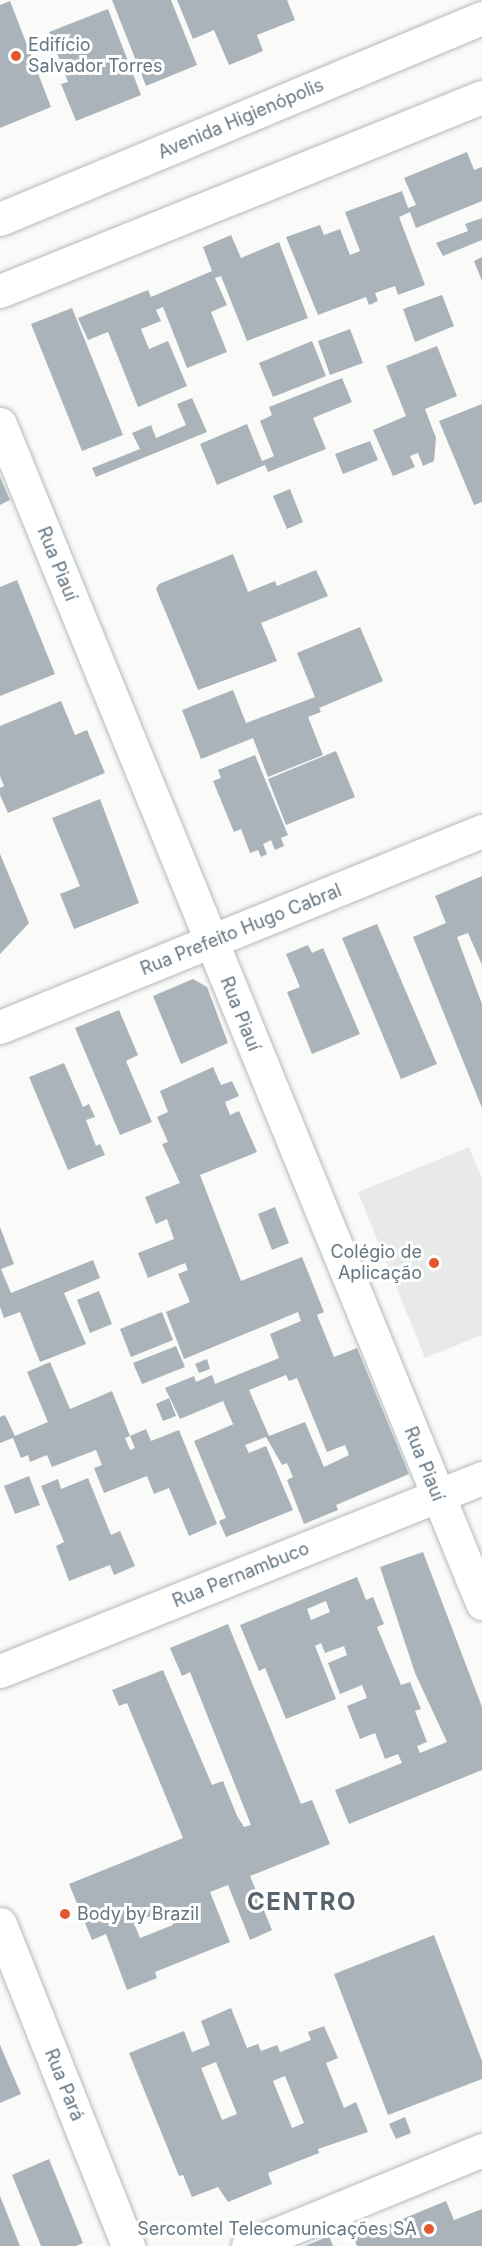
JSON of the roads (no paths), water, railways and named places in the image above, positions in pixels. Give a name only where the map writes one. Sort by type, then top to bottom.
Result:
[{"type":"street","name":"Avenida Higienópolis","points":[[0,219],[482,18]]},
{"type":"street","points":[[0,291],[482,97]]},
{"type":"street","name":"Rua Piauí","points":[[0,424],[482,1603]]},
{"type":"street","name":"Rua Prefeito Hugo Cabral","points":[[0,1027],[212,943],[482,831]]},
{"type":"street","name":"Rua Pernambuco","points":[[0,1671],[482,1478]]},
{"type":"street","name":"Rua Pará","points":[[0,1924],[128,2246]]},
{"type":"street","points":[[248,2246],[482,2150]]},
{"type":"place","name":"Edifício Salvador Torres","points":[[16,56]]},
{"type":"place","name":"Colégio de Aplicação","points":[[434,1263]]},
{"type":"place","name":"Body by Brazil","points":[[65,1914]]},
{"type":"place","name":"Sercomtel Telecomunicações SA","points":[[429,2229]]},
{"type":"district","name":"CENTRO","points":[[302,1902]]}]
